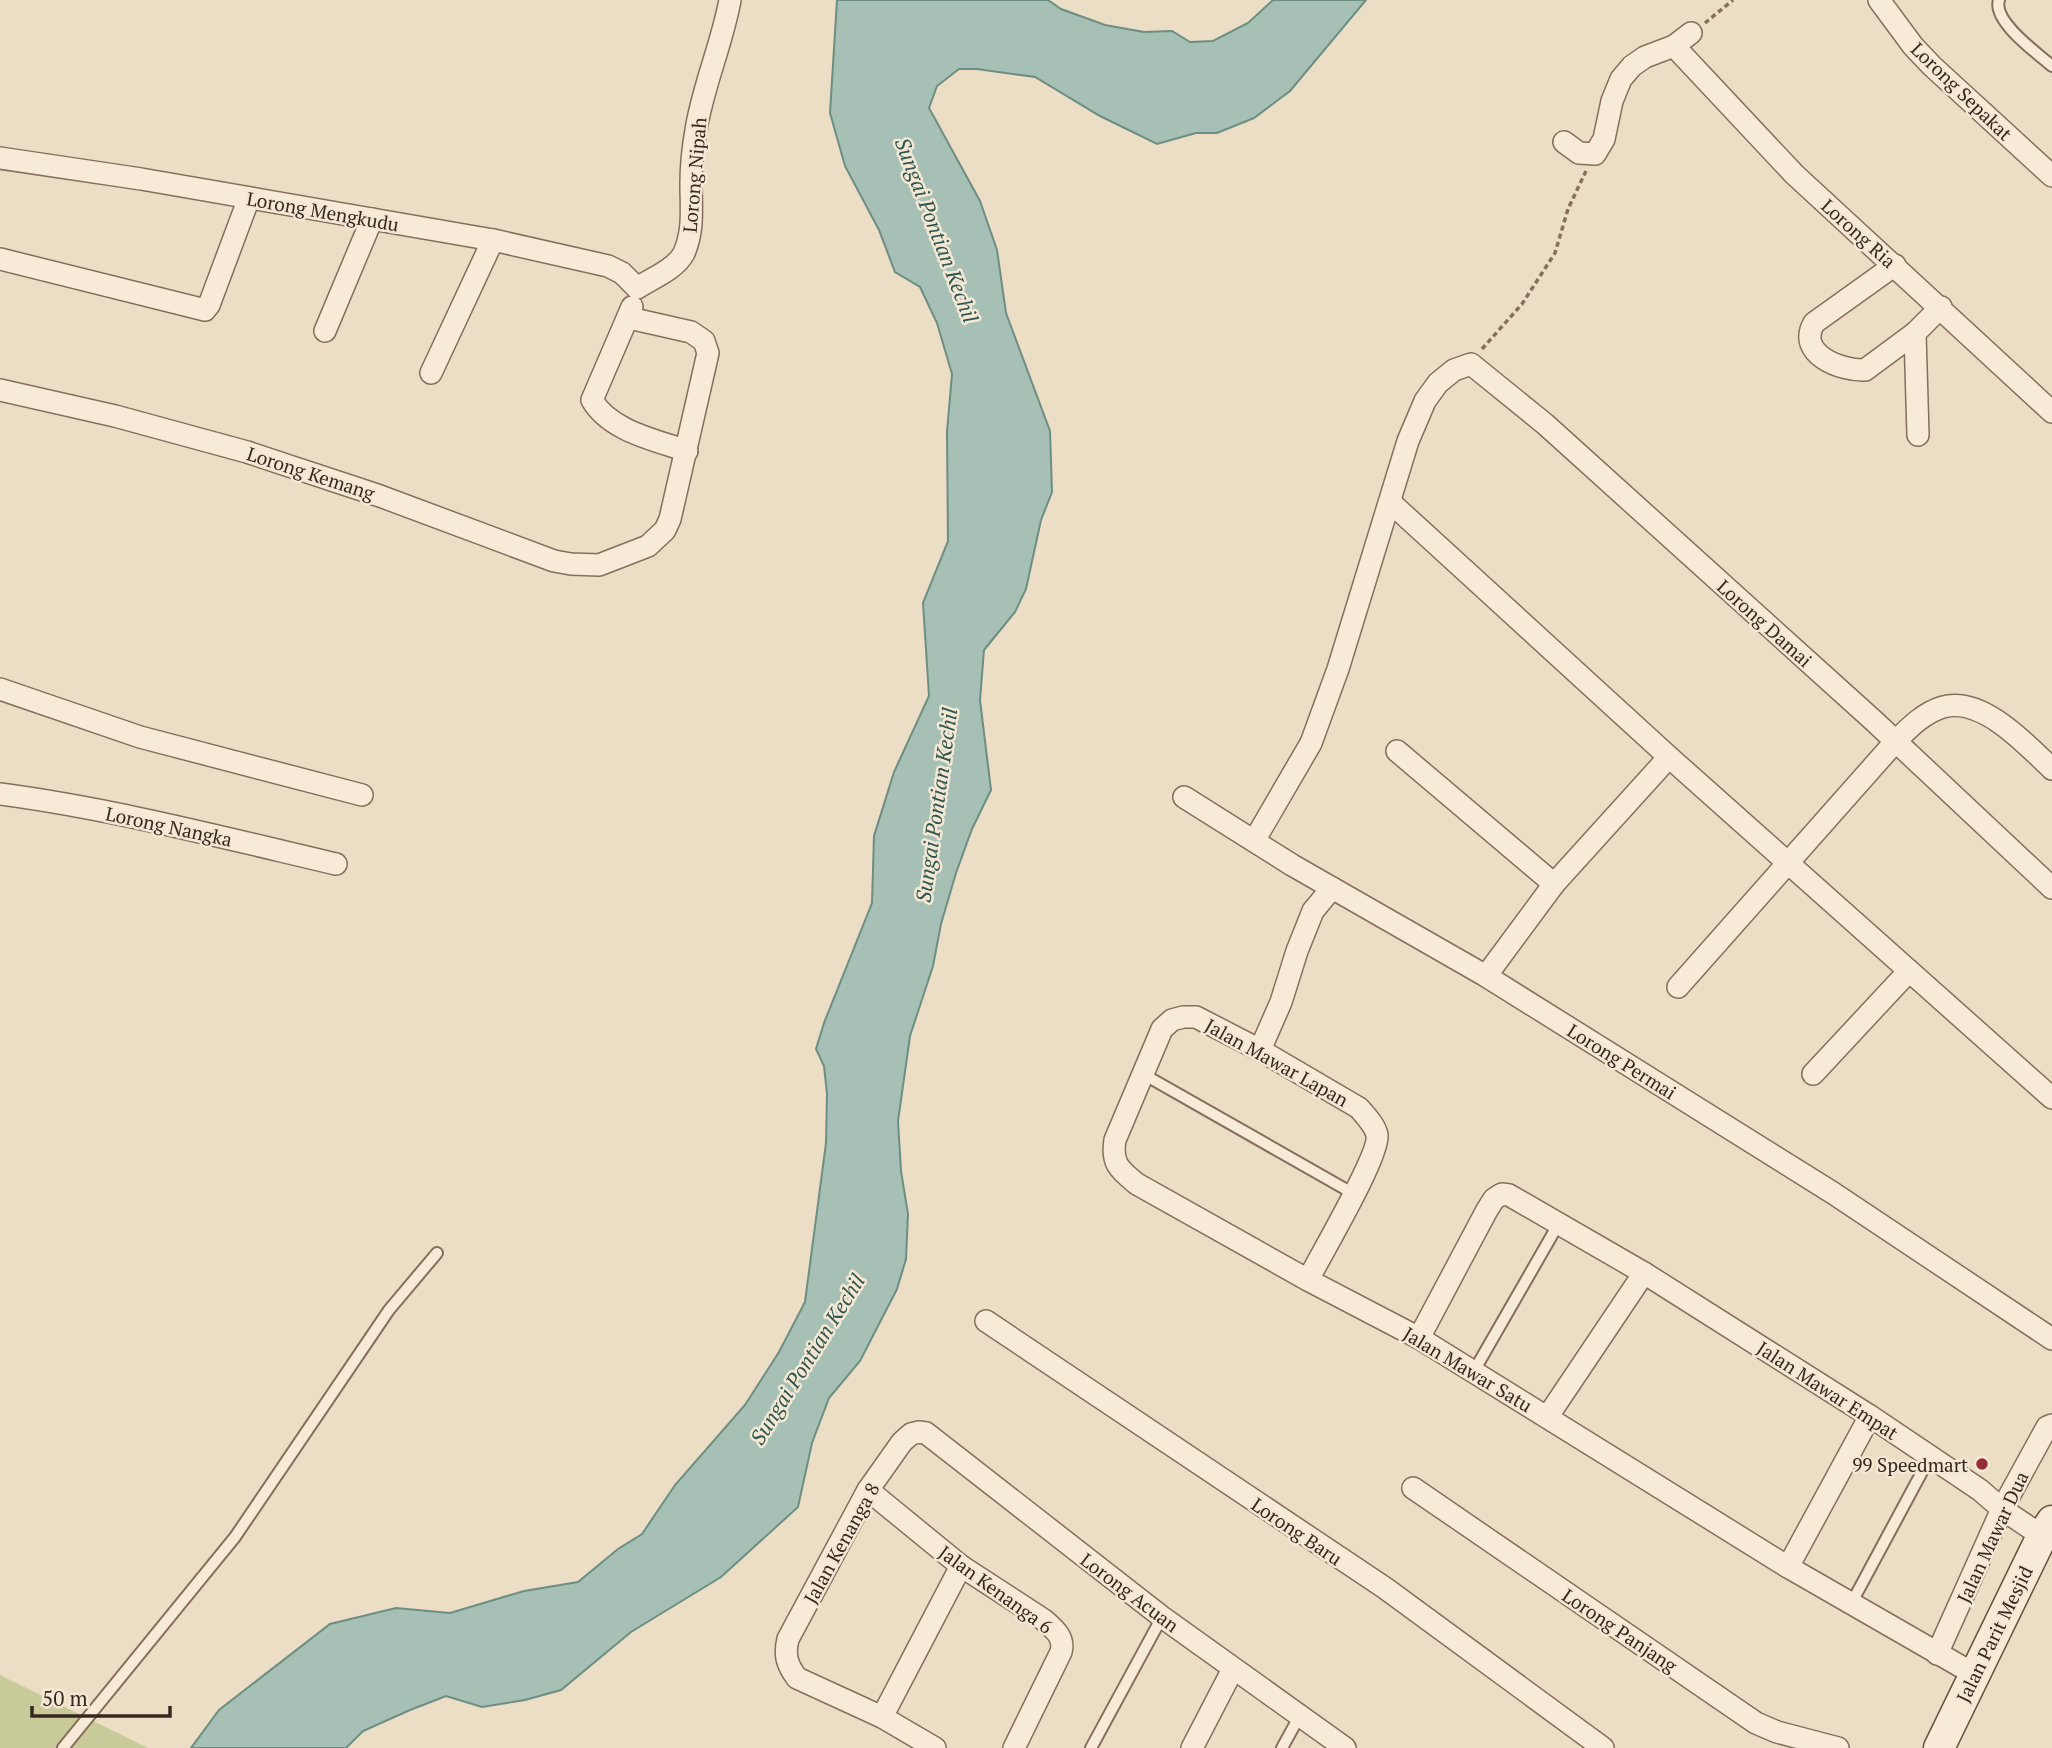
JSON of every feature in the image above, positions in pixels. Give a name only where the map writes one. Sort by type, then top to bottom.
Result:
[{"type":"main road","name":"Jalan Parit Mesjid","points":[[1939,1748],[2047,1528]]},
{"type":"street","name":"Lorong Nipah","points":[[637,288],[676,263],[688,241],[692,222],[691,183],[695,135],[701,99],[726,23],[730,0]]},
{"type":"street","name":"Lorong Sepakat","points":[[1879,0],[1913,46],[1932,66],[2052,176]]},
{"type":"street","points":[[1564,142],[1579,153],[1595,153],[1604,139],[1612,101],[1621,79],[1632,66],[1645,57],[1674,46],[1691,33]]},
{"type":"street","name":"Lorong Ria","points":[[1674,46],[1794,174],[2052,412]]},
{"type":"street","name":"Lorong Mengkudu","points":[[0,158],[494,240],[608,266],[637,288]]},
{"type":"street","points":[[0,259],[205,310],[248,198]]},
{"type":"street","points":[[325,331],[372,219]]},
{"type":"street","points":[[431,373],[494,240]]},
{"type":"street","points":[[1895,265],[1820,318],[1811,329],[1811,341],[1818,355],[1831,364],[1865,370],[1915,333],[1941,307]]},
{"type":"street","points":[[637,288],[629,318],[593,400],[601,412],[627,430],[687,451]]},
{"type":"street","name":"Lorong Kemang","points":[[0,390],[115,416],[247,452],[380,496],[554,561],[599,565],[648,545],[665,530],[687,451],[708,353],[707,346],[699,336],[691,332],[629,318]]},
{"type":"street","points":[[1915,333],[1918,435]]},
{"type":"street","points":[[1254,841],[1311,743],[1338,669],[1408,441],[1425,401],[1438,383],[1454,370],[1471,364]]},
{"type":"street","name":"Lorong Damai","points":[[1471,364],[1545,424],[2052,888]]},
{"type":"street","points":[[1390,502],[1786,862],[2052,1098]]},
{"type":"street","points":[[0,689],[140,737],[362,795]]},
{"type":"street","points":[[1678,987],[1895,742],[1930,712],[1959,705],[1976,708],[2027,744],[2052,769]]},
{"type":"street","points":[[1397,751],[1554,884]]},
{"type":"street","points":[[1486,976],[1554,884],[1670,757]]},
{"type":"street","name":"Lorong Nangka","points":[[0,794],[174,826],[336,864]]},
{"type":"street","name":"Lorong Permai","points":[[1184,797],[1332,888],[1486,976],[1833,1193],[2052,1339]]},
{"type":"street","points":[[1260,1051],[1281,1002],[1313,911],[1332,888]]},
{"type":"street","points":[[1813,1074],[1909,971]]},
{"type":"street","name":"Jalan Mawar Lapan","points":[[1196,1017],[1359,1108],[1377,1133],[1376,1146],[1354,1194]]},
{"type":"street","name":"Jalan Mawar Satu","points":[[1196,1017],[1172,1020],[1162,1028],[1115,1140],[1113,1153],[1116,1162],[1138,1184],[1307,1280],[1419,1338],[1788,1567],[1974,1674]]},
{"type":"street","points":[[1307,1280],[1354,1194]]},
{"type":"street","name":"Jalan Mawar Empat","points":[[1419,1338],[1487,1210],[1494,1199],[1502,1194],[1509,1195],[1644,1273],[1870,1416],[1980,1490],[2002,1509],[2047,1528]]},
{"type":"street","points":[[1548,1416],[1644,1273]]},
{"type":"street","name":"Lorong Baru","points":[[986,1321],[1385,1588],[1603,1748]]},
{"type":"street","points":[[1788,1567],[1870,1416]]},
{"type":"street","name":"Jalan Mawar Dua","points":[[1937,1654],[2002,1509],[2047,1427],[2052,1425]]},
{"type":"street","name":"Jalan Kenanga 8","points":[[882,1717],[797,1678],[788,1667],[785,1653],[788,1639],[868,1490],[902,1442],[911,1434],[919,1432]]},
{"type":"street","name":"Lorong Acuan","points":[[919,1432],[926,1433],[1162,1617],[1345,1748]]},
{"type":"street","name":"Lorong Panjang","points":[[1413,1488],[1756,1723],[1777,1732],[1838,1748]]},
{"type":"street","name":"Jalan Kenanga 6","points":[[868,1490],[961,1566],[1055,1630],[1063,1645],[1014,1748]]},
{"type":"street","points":[[935,1748],[882,1717],[961,1566]]},
{"type":"street","points":[[1192,1748],[1233,1669]]},
{"type":"lane","points":[[1999,0],[1997,6],[2003,21],[2052,66]]},
{"type":"lane","points":[[1143,1074],[1354,1194]]},
{"type":"lane","points":[[1474,1371],[1559,1223]]},
{"type":"lane","points":[[63,1748],[235,1537],[389,1310],[437,1253]]},
{"type":"lane","points":[[1851,1604],[1930,1457]]},
{"type":"lane","points":[[1091,1748],[1162,1617]]},
{"type":"lane","points":[[1282,1748],[1299,1717]]},
{"type":"path","points":[[1691,33],[1733,0]]},
{"type":"path","points":[[1471,364],[1522,304],[1555,253],[1568,209],[1595,153]]},
{"type":"green space","points":[[0,1675],[148,1748],[0,1748]]},
{"type":"water","name":"Sungai Pontian Kechil","points":[[837,0],[1048,0],[1061,9],[1105,25],[1144,32],[1172,31],[1190,42],[1213,41],[1248,23],[1273,0],[1366,0],[1290,91],[1254,118],[1217,133],[1196,133],[1157,144],[1100,116],[1035,77],[959,69],[937,86],[929,108],[980,201],[997,250],[1006,313],[1050,431],[1052,492],[1041,520],[1026,589],[1015,612],[984,650],[980,700],[991,790],[972,829],[956,873],[941,924],[933,966],[910,1036],[898,1121],[901,1171],[908,1214],[906,1259],[897,1289],[860,1361],[829,1398],[812,1443],[798,1507],[721,1577],[631,1632],[561,1690],[525,1700],[482,1707],[446,1696],[363,1731],[346,1748],[191,1748],[219,1710],[330,1624],[396,1608],[450,1613],[524,1591],[578,1582],[618,1549],[642,1534],[675,1485],[745,1405],[779,1352],[805,1302],[826,1143],[827,1094],[824,1066],[816,1049],[872,903],[874,836],[894,772],[929,696],[923,603],[948,541],[947,432],[952,374],[937,323],[920,287],[895,272],[879,230],[845,166],[830,113]]},
{"type":"place","name":"99 Speedmart","points":[[1982,1464]]}]
